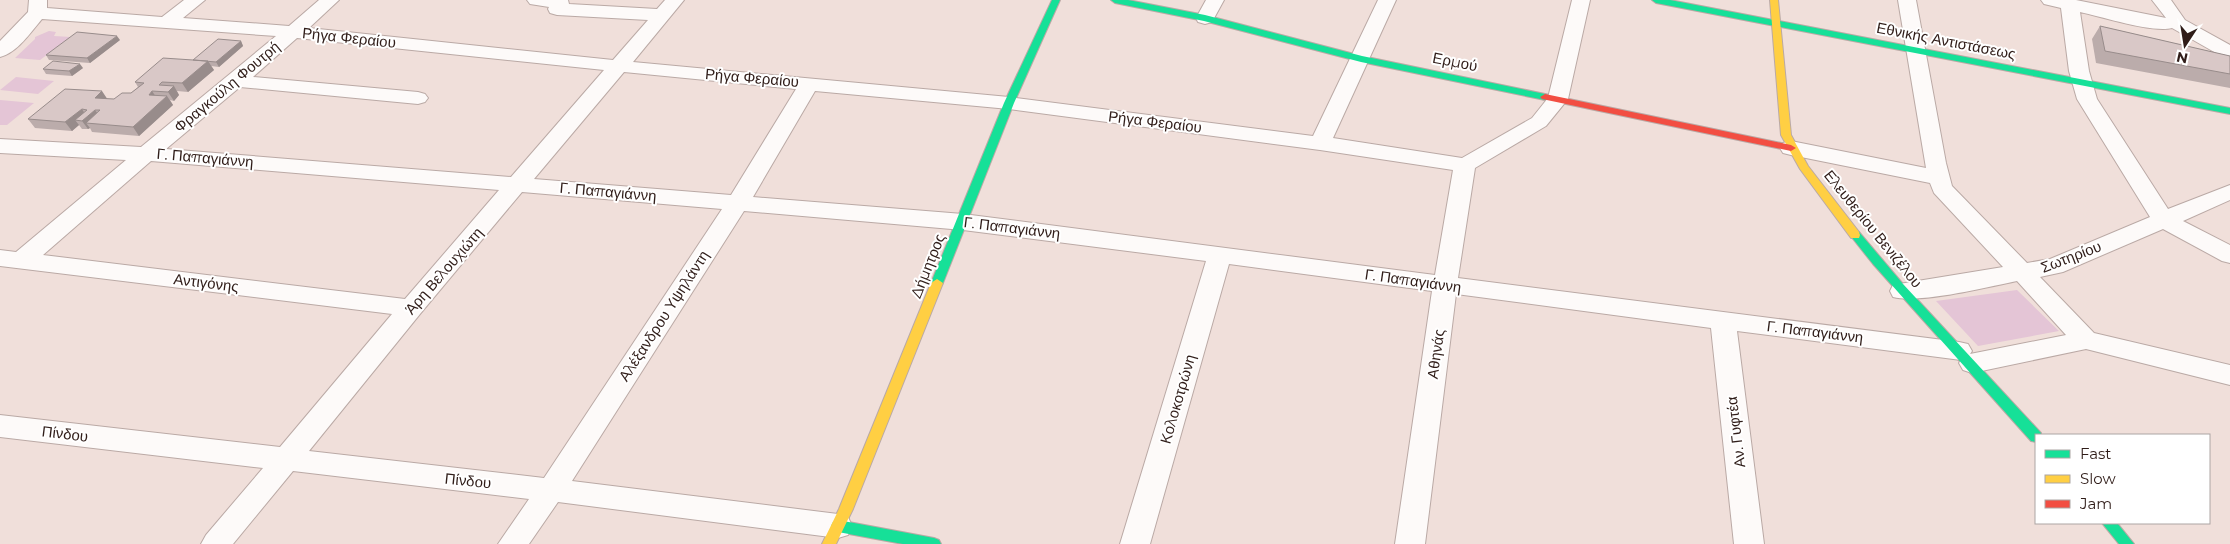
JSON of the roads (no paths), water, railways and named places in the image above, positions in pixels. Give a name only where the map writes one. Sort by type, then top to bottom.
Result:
[{"type":"street","points":[[165,23],[196,0]]},
{"type":"street","name":"Φραγκούλη Φουτρή","points":[[11,259],[236,81],[330,0]]},
{"type":"street","points":[[536,0],[561,3],[557,9],[669,7]]},
{"type":"street","name":"Δήμητρος","points":[[833,535],[963,222],[1009,103],[1056,0]]},
{"type":"street","name":"Ερμού","points":[[1115,0],[1206,18],[1361,59],[1791,148]]},
{"type":"street","points":[[1206,18],[1215,0]]},
{"type":"street","points":[[1320,143],[1387,0]]},
{"type":"street","points":[[1465,165],[1539,122],[1558,99],[1581,0]]},
{"type":"street","name":"Εθνικής Αντιστάσεως","points":[[1656,0],[1775,18],[2081,76],[2230,99]]},
{"type":"street","name":"Εθνικής Αντιστάσεως","points":[[1705,0],[1775,18]]},
{"type":"street","name":"Ελευθερίου Βενιζέλου","points":[[1774,0],[1786,134],[1791,148],[1836,211],[1902,291],[1965,357],[2035,436]]},
{"type":"street","points":[[1907,0],[1935,163],[1942,188],[2086,340],[2230,375]]},
{"type":"street","points":[[2161,0],[2176,19],[2175,22]]},
{"type":"street","points":[[2230,53],[2175,22],[2166,24],[2150,22],[2060,2],[2087,99],[2163,219],[2230,255]]},
{"type":"street","points":[[0,51],[24,30],[39,4]]},
{"type":"street","name":"Ρήγα Φεραίου","points":[[39,4],[165,23],[293,32],[618,66],[1009,103],[1320,143],[1465,165]]},
{"type":"street","name":"Άρη Βελουχιώτη","points":[[216,544],[411,308],[669,7]]},
{"type":"street","name":"Εθνικής Αντιστάσεως","points":[[2081,76],[2230,110]]},
{"type":"street","points":[[236,81],[418,98]]},
{"type":"street","name":"Αλέξανδρου Υψηλάντη","points":[[512,544],[551,490],[738,203],[809,83]]},
{"type":"street","name":"Γ. Παπαγιάννη","points":[[0,146],[146,154],[963,222],[1724,321],[1965,357],[2086,340]]},
{"type":"street","points":[[1791,148],[1940,178]]},
{"type":"street","name":"Αθηνάς","points":[[1410,544],[1445,286],[1465,165]]},
{"type":"street","name":"Σωτηρίου","points":[[1902,291],[2022,274],[2055,266],[2230,192]]},
{"type":"street","name":"Κολοκοτρώνη","points":[[1135,544],[1220,254]]},
{"type":"street","name":"Αντιγόνης","points":[[11,259],[411,308]]},
{"type":"street","name":"Αν. Γυφτέα","points":[[1724,321],[1750,544]]},
{"type":"street","name":"Πίνδου","points":[[0,426],[286,461],[551,490],[833,535],[934,544]]},
{"type":"street","points":[[2110,524],[2126,544]]}]
